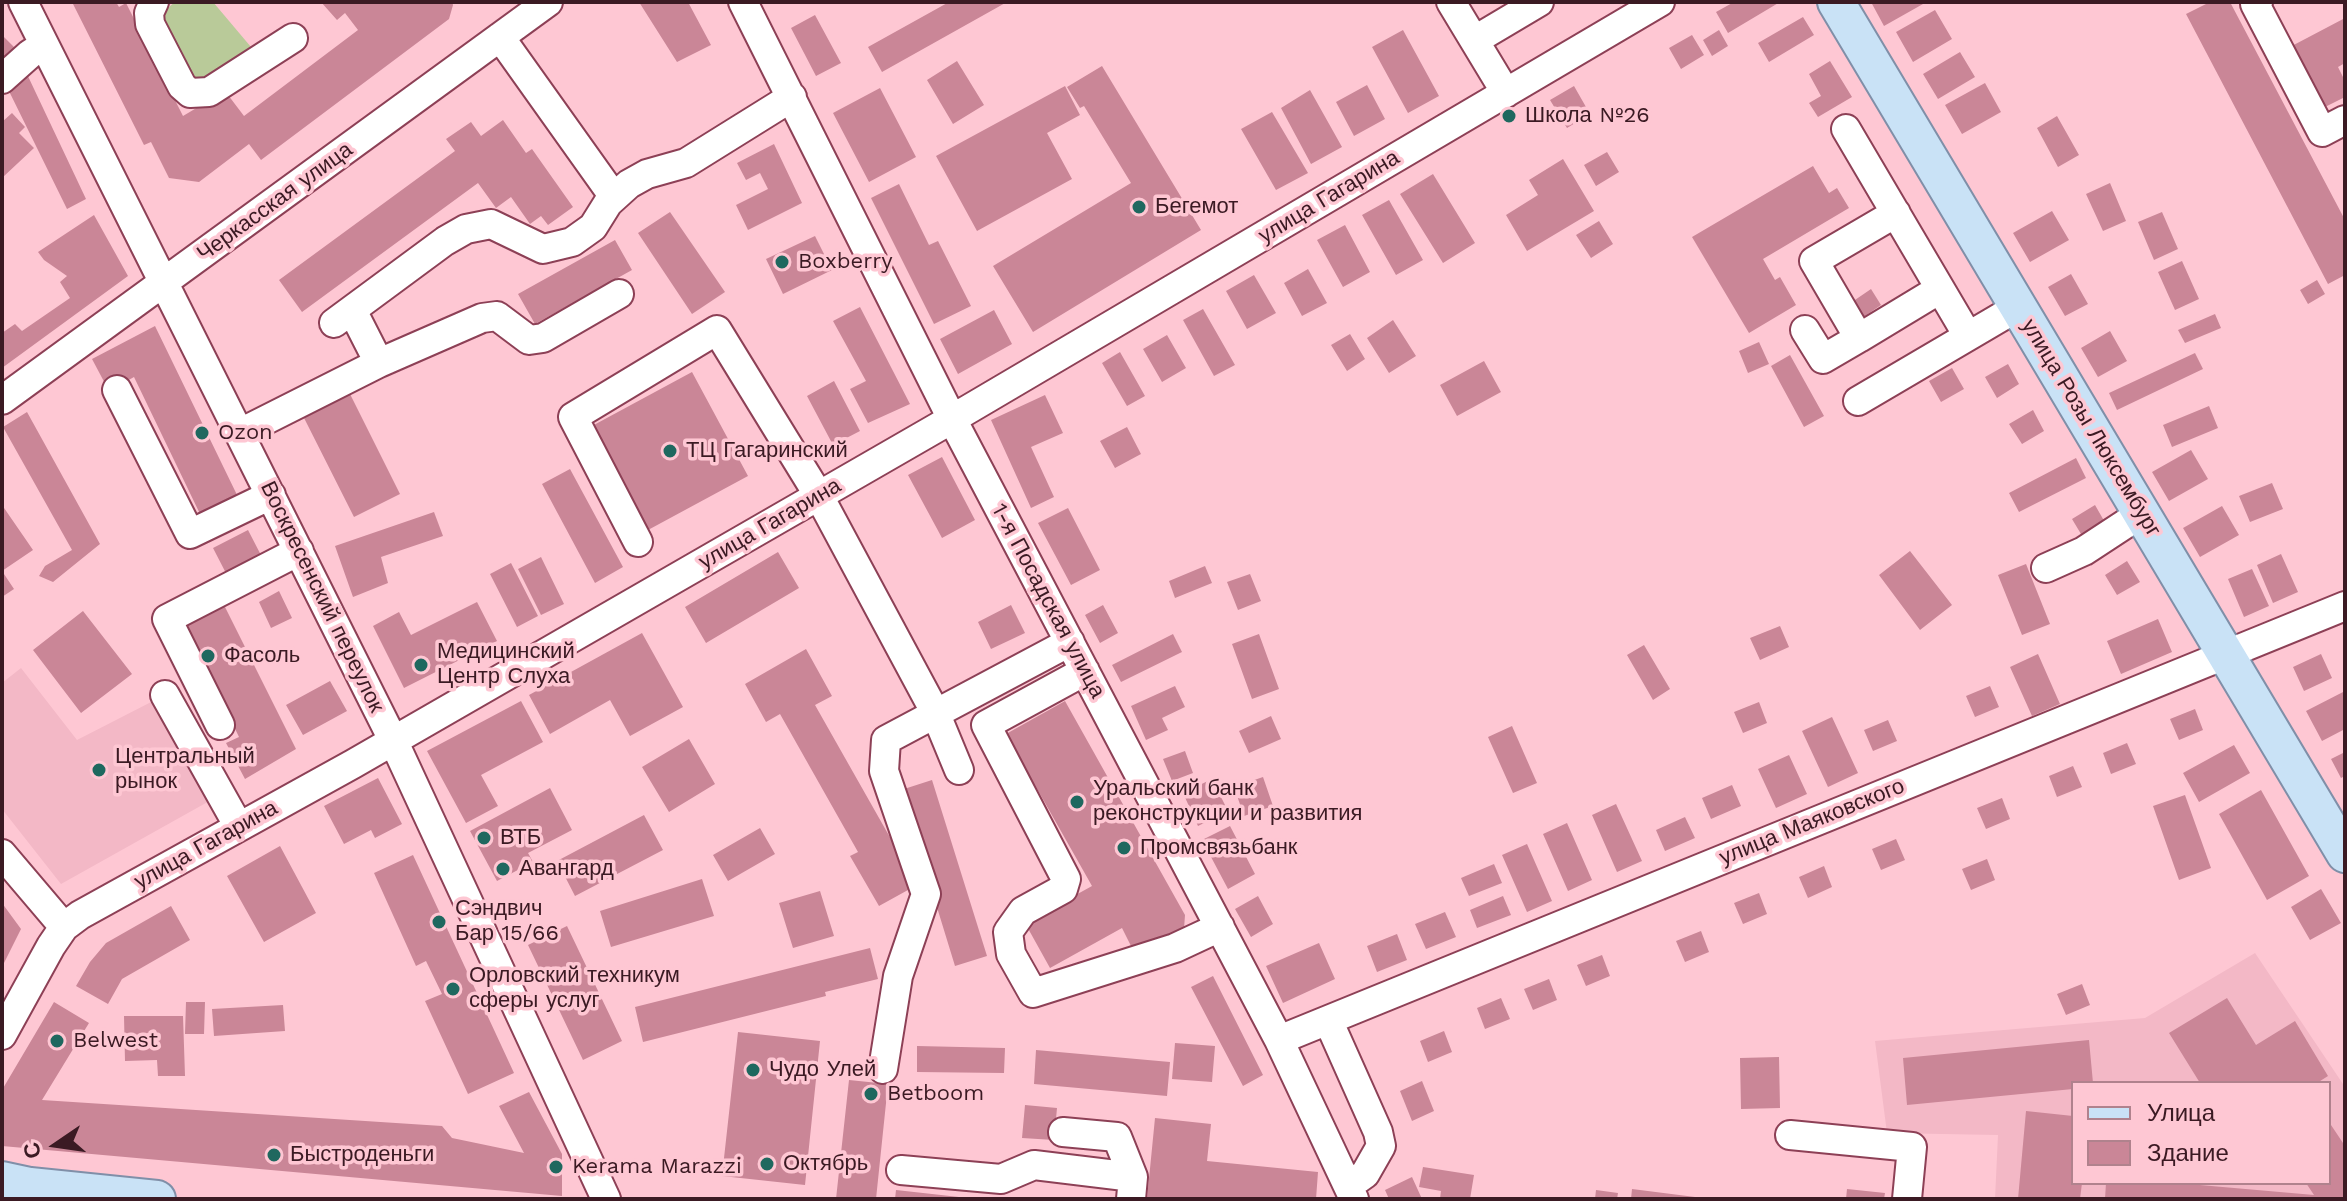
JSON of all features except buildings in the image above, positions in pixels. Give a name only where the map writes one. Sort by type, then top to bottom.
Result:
[{"type":"main road","name":"улица Розы Люксембург","points":[[1836,2],[2345,854]]},
{"type":"main road","points":[[2,1180],[30,1186],[157,1199]]},
{"type":"street","name":"Воскресенский переулок","points":[[23,2],[393,740],[606,1199]]},
{"type":"street","points":[[154,2],[149,13],[150,24],[182,86],[190,93],[209,92],[293,38]]},
{"type":"street","name":"Черкасская улица","points":[[2,400],[548,2]]},
{"type":"street","name":"1-я Посадская улица","points":[[743,2],[952,419],[1279,1040],[1351,1192]]},
{"type":"street","points":[[1451,2],[1506,93]]},
{"type":"street","points":[[1475,40],[1539,2]]},
{"type":"street","name":"улица Гагарина","points":[[2,1035],[64,927],[97,905],[393,740],[952,419],[1506,93],[1618,13],[1660,2]]},
{"type":"street","points":[[2258,2],[2255,4],[2322,132],[2345,120]]},
{"type":"street","points":[[500,37],[614,197]]},
{"type":"street","points":[[2,79],[44,45]]},
{"type":"street","points":[[379,363],[343,316],[466,229],[491,224],[531,246],[543,249],[572,242],[593,227],[614,197],[629,184],[647,174],[686,163],[792,97]]},
{"type":"street","points":[[1846,129],[1968,336]]},
{"type":"street","points":[[1859,338],[1814,261],[1896,213]]},
{"type":"street","points":[[1805,330],[1823,359],[1940,289]]},
{"type":"street","points":[[240,433],[379,363],[482,318],[497,316],[529,340],[543,338],[619,294]]},
{"type":"street","points":[[1858,401],[2018,307]]},
{"type":"street","points":[[638,542],[573,417],[717,330],[819,496],[935,712],[959,770]]},
{"type":"street","points":[[117,390],[190,534],[271,495]]},
{"type":"street","points":[[2046,568],[2084,551],[2142,513]]},
{"type":"street","points":[[220,725],[167,619],[299,551]]},
{"type":"street","name":"улица Маяковского","points":[[1279,1040],[2345,606]]},
{"type":"street","points":[[883,1069],[898,976],[926,894],[884,771],[886,740],[1070,642]]},
{"type":"street","points":[[1085,671],[986,725],[1066,879],[1063,889],[1023,911],[1008,932],[1011,954],[1033,993],[1175,948],[1220,927]]},
{"type":"street","points":[[165,695],[239,827]]},
{"type":"street","points":[[2,854],[64,927]]},
{"type":"street","points":[[1328,1020],[1378,1132],[1381,1146],[1351,1192]]},
{"type":"street","points":[[901,1170],[1001,1179],[1034,1165],[1132,1188],[1117,1137],[1063,1132]]},
{"type":"street","points":[[1790,1135],[1912,1147],[1907,1199]]},
{"type":"shaded area","name":"Центральный рынок","points":[[21,668],[77,740],[157,699],[213,799],[61,884],[2,809],[2,683]]},
{"type":"shaded area","points":[[2255,953],[2345,1087],[2345,1199],[1995,1199],[1998,1135],[1887,1133],[1875,1041],[2145,1018]]},
{"type":"green space","points":[[175,2],[213,2],[251,47],[252,53],[197,84],[161,25],[163,12]]},
{"type":"place","name":"Школа №26","points":[[1509,116]]},
{"type":"place","name":"Бегемот","points":[[1139,207]]},
{"type":"place","name":"Boxberry","points":[[782,262]]},
{"type":"place","name":"Ozon","points":[[202,433]]},
{"type":"place","name":"ТЦ Гагаринский","points":[[670,451]]},
{"type":"place","name":"Фасоль","points":[[208,656]]},
{"type":"place","name":"Медицинский Центр Слуха","points":[[421,665]]},
{"type":"place","name":"Центральный рынок","points":[[99,770]]},
{"type":"place","name":"Уральский банк реконструкции и развития","points":[[1077,802]]},
{"type":"place","name":"ВТБ","points":[[484,838]]},
{"type":"place","name":"Промсвязьбанк","points":[[1124,848]]},
{"type":"place","name":"Авангард","points":[[503,869]]},
{"type":"place","name":"Сэндвич Бар 15/66","points":[[439,922]]},
{"type":"place","name":"Орловский техникум сферы услуг","points":[[453,989]]},
{"type":"place","name":"Belwest","points":[[57,1041]]},
{"type":"place","name":"Чудо Улей","points":[[753,1070]]},
{"type":"place","name":"Betboom","points":[[871,1094]]},
{"type":"place","name":"Быстроденьги","points":[[274,1155]]},
{"type":"place","name":"Октябрь","points":[[767,1164]]},
{"type":"place","name":"Kerama Marazzi","points":[[556,1167]]}]
